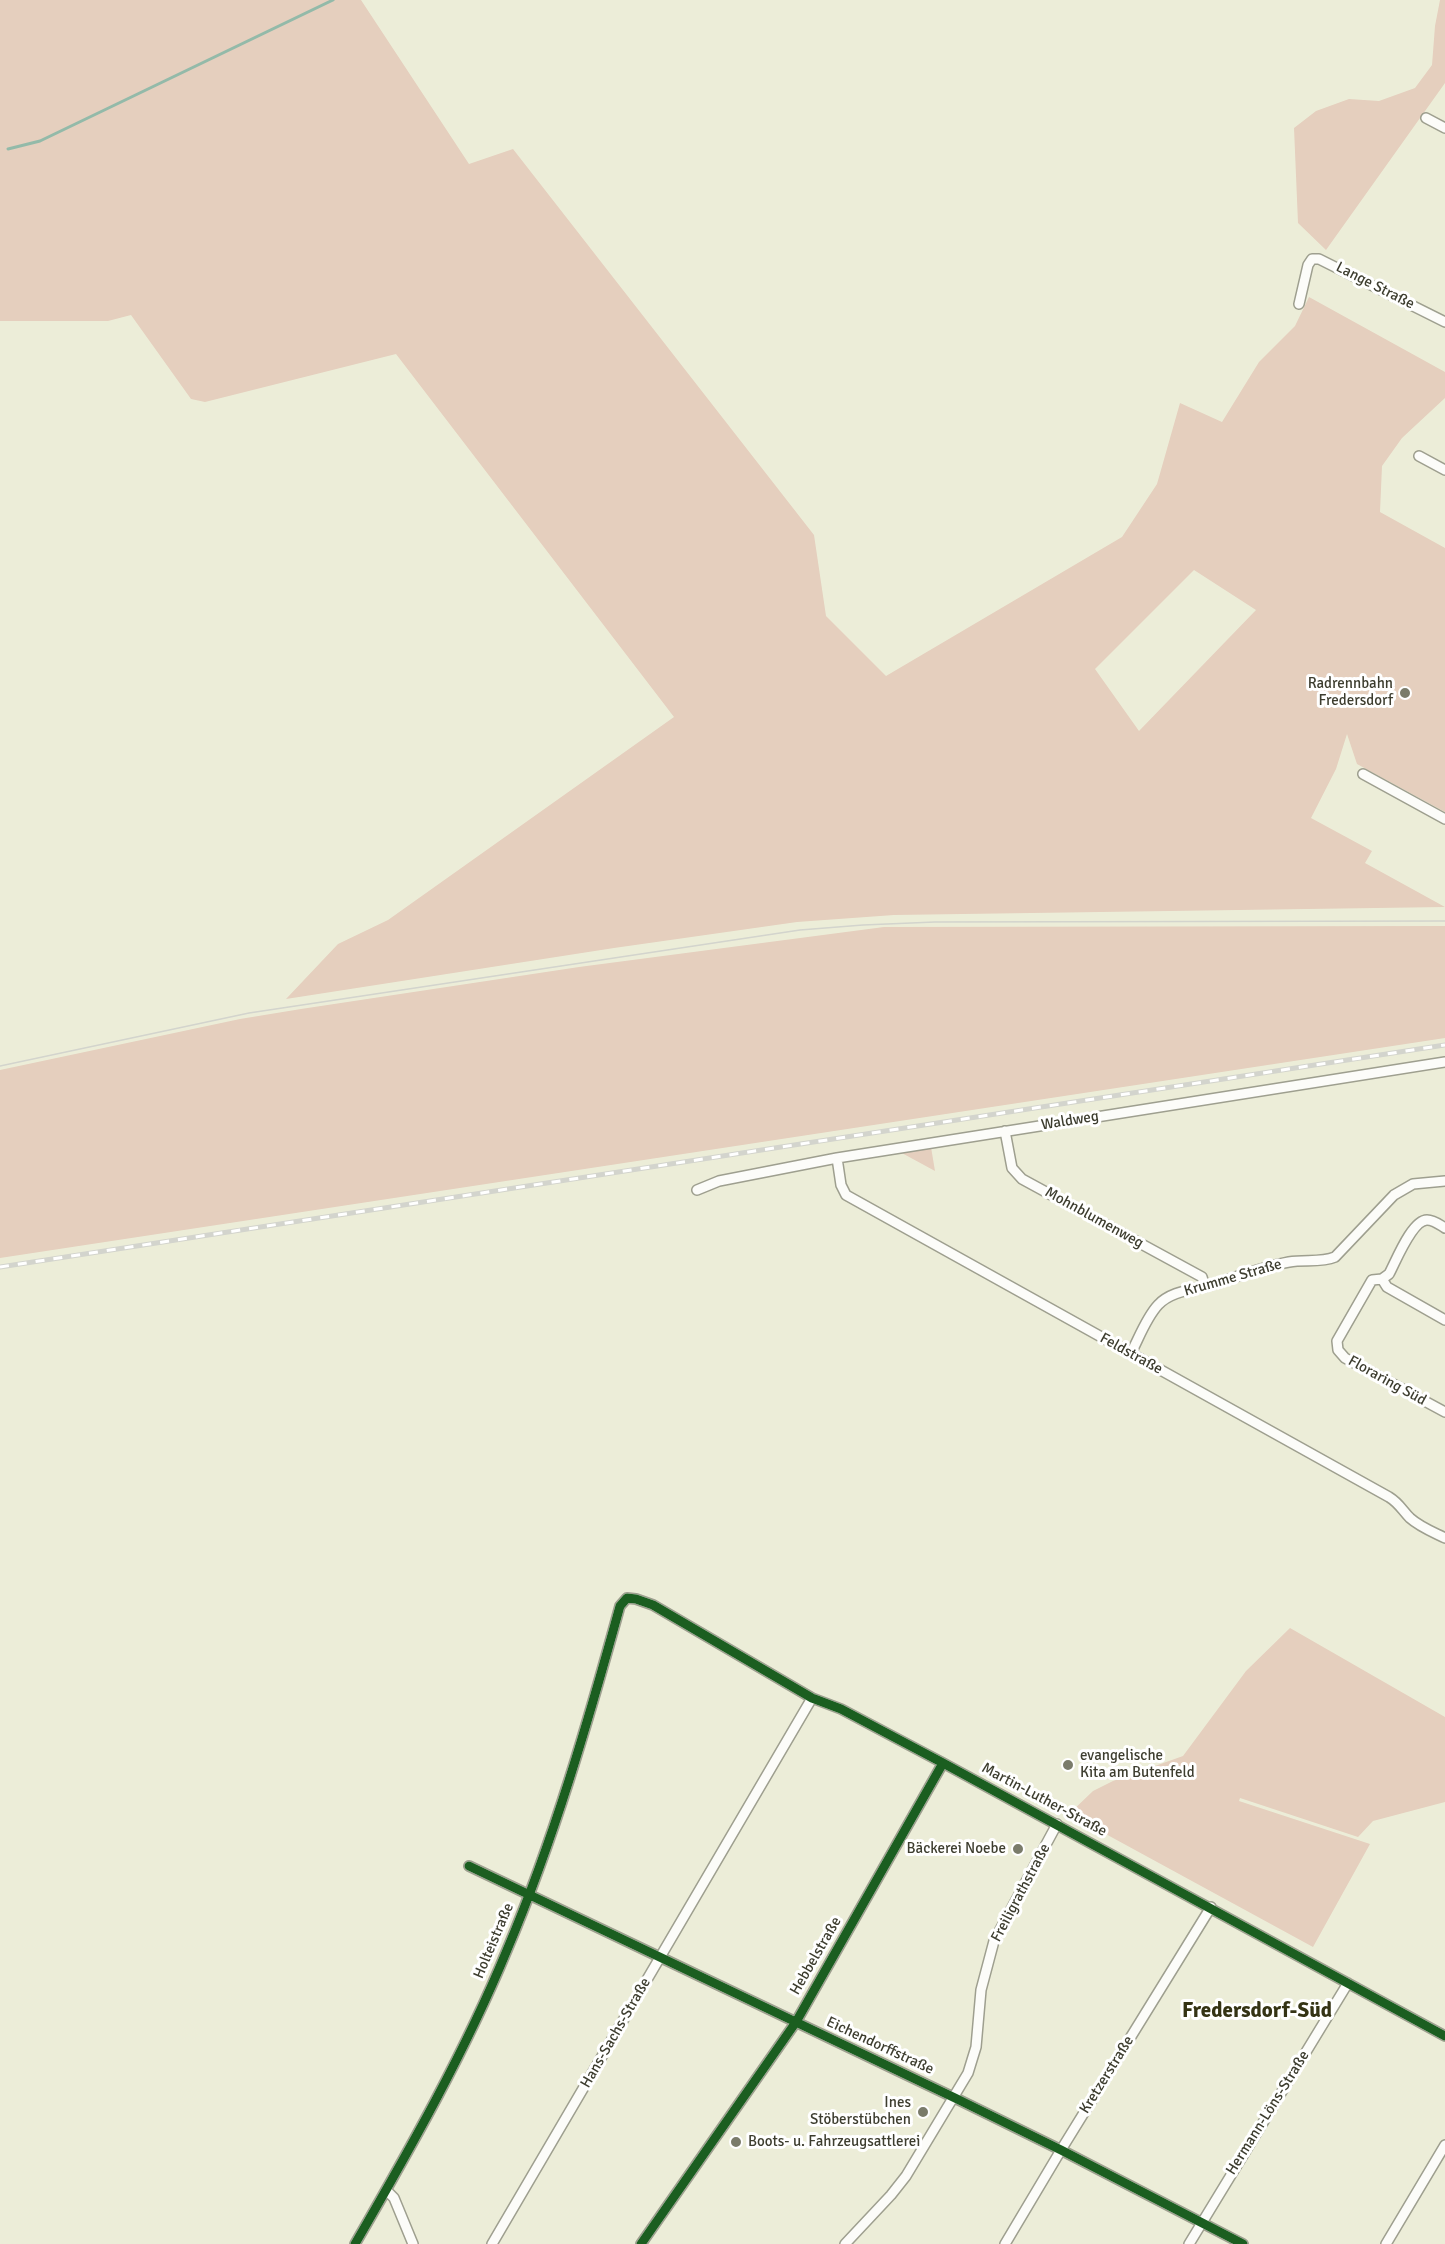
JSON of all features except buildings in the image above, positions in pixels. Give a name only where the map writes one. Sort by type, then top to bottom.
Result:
[{"type":"street","points":[[1426,118],[1445,128]]},
{"type":"street","name":"Lange Straße","points":[[1299,304],[1308,265],[1312,259],[1319,259],[1445,322]]},
{"type":"street","points":[[1419,456],[1445,470]]},
{"type":"street","points":[[1364,774],[1445,819]]},
{"type":"street","name":"Waldweg","points":[[697,1190],[719,1181],[837,1158],[1445,1062]]},
{"type":"street","name":"Mohnblumenweg","points":[[1005,1131],[1012,1168],[1022,1179],[1202,1277],[1205,1287]]},
{"type":"street","name":"Feldstraße","points":[[837,1158],[841,1185],[846,1196],[1398,1502],[1416,1523],[1445,1539]]},
{"type":"street","name":"Krumme Straße","points":[[1131,1353],[1158,1305],[1176,1293],[1205,1287],[1263,1267],[1298,1260],[1328,1260],[1335,1257],[1394,1194],[1413,1184],[1445,1181]]},
{"type":"street","points":[[1445,1228],[1434,1221],[1425,1220],[1415,1224],[1389,1274],[1382,1279],[1387,1287],[1445,1320]]},
{"type":"street","name":"Floraring Süd","points":[[1382,1279],[1372,1280],[1337,1341],[1338,1350],[1345,1358],[1445,1412]]},
{"type":"street","name":"Martin-Luther-Straße","points":[[627,1598],[653,1605],[812,1698],[841,1709],[943,1763],[1445,2036]]},
{"type":"street","name":"Holteistraße","points":[[355,2244],[466,2041],[506,1952],[529,1896],[587,1722],[620,1606],[627,1598]]},
{"type":"street","name":"Hans-Sachs-Straße","points":[[492,2244],[812,1698]]},
{"type":"street","name":"Hebbelstraße","points":[[641,2244],[796,2022],[943,1763]]},
{"type":"street","name":"Freiligrathstraße","points":[[845,2244],[906,2176],[955,2098],[974,2059],[981,1990],[994,1941],[1057,1824]]},
{"type":"street","name":"Eichendorffstraße","points":[[470,1866],[955,2098],[1243,2244]]},
{"type":"street","name":"Kretzerstraße","points":[[1005,2244],[1211,1907]]},
{"type":"street","name":"Hermann-Löns-Straße","points":[[1189,2244],[1348,1983]]},
{"type":"street","points":[[1386,2244],[1445,2145]]},
{"type":"street","points":[[386,2190],[394,2198],[413,2244]]},
{"type":"shaded area","points":[[0,0],[361,0],[469,164],[513,149],[814,535],[826,616],[886,676],[1122,537],[1157,484],[1180,403],[1222,422],[1259,362],[1295,326],[1309,297],[1445,372],[1445,398],[1402,438],[1382,466],[1380,512],[1445,548],[1445,812],[1357,764],[1347,734],[1336,769],[1311,818],[1372,851],[1365,863],[1445,907],[894,915],[797,922],[286,999],[338,944],[388,920],[674,717],[396,354],[205,402],[191,399],[131,315],[108,321],[0,321]],"holes":[[[1194,570],[1256,610],[1139,731],[1095,669]]]},
{"type":"shaded area","points":[[1440,0],[1445,0],[1445,83],[1326,250],[1298,223],[1294,128],[1316,111],[1349,99],[1379,101],[1415,88],[1432,65]]},
{"type":"shaded area","points":[[1445,926],[1445,1038],[0,1258],[0,1070],[240,1019],[301,1009],[579,967],[884,927]]},
{"type":"shaded area","points":[[931,1147],[935,1171],[900,1152]]},
{"type":"shaded area","points":[[1290,1628],[1445,1717],[1445,1802],[1373,1821],[1358,1837],[1240,1798],[1239,1801],[1370,1844],[1313,1947],[1069,1814],[1093,1791],[1113,1781],[1183,1756],[1246,1671]]},
{"type":"waterway","points":[[8,149],[40,141],[333,0]]},
{"type":"tram line","points":[[0,1066],[249,1013],[800,930],[935,922],[1445,921]]},
{"type":"railway","points":[[0,1267],[1445,1045]]},
{"type":"cycle path","points":[[355,2244],[455,2063],[491,1988],[524,1908],[555,1823],[583,1737],[620,1606],[627,1598],[653,1605],[812,1698],[841,1709],[943,1763],[1445,2036]]},
{"type":"cycle path","points":[[641,2244],[796,2022],[943,1763]]},
{"type":"cycle path","points":[[469,1866],[955,2098],[1243,2244]]},
{"type":"place","name":"Radrennbahn Fredersdorf","points":[[1405,693]]},
{"type":"place","name":"evangelische Kita am Butenfeld","points":[[1068,1765]]},
{"type":"place","name":"Bäckerei Noebe","points":[[1018,1849]]},
{"type":"place","name":"Ines Stöberstübchen","points":[[923,2112]]},
{"type":"place","name":"Boots- u. Fahrzeugsattlerei","points":[[736,2142]]},
{"type":"district","name":"Fredersdorf-Süd","points":[[1257,2011]]}]
